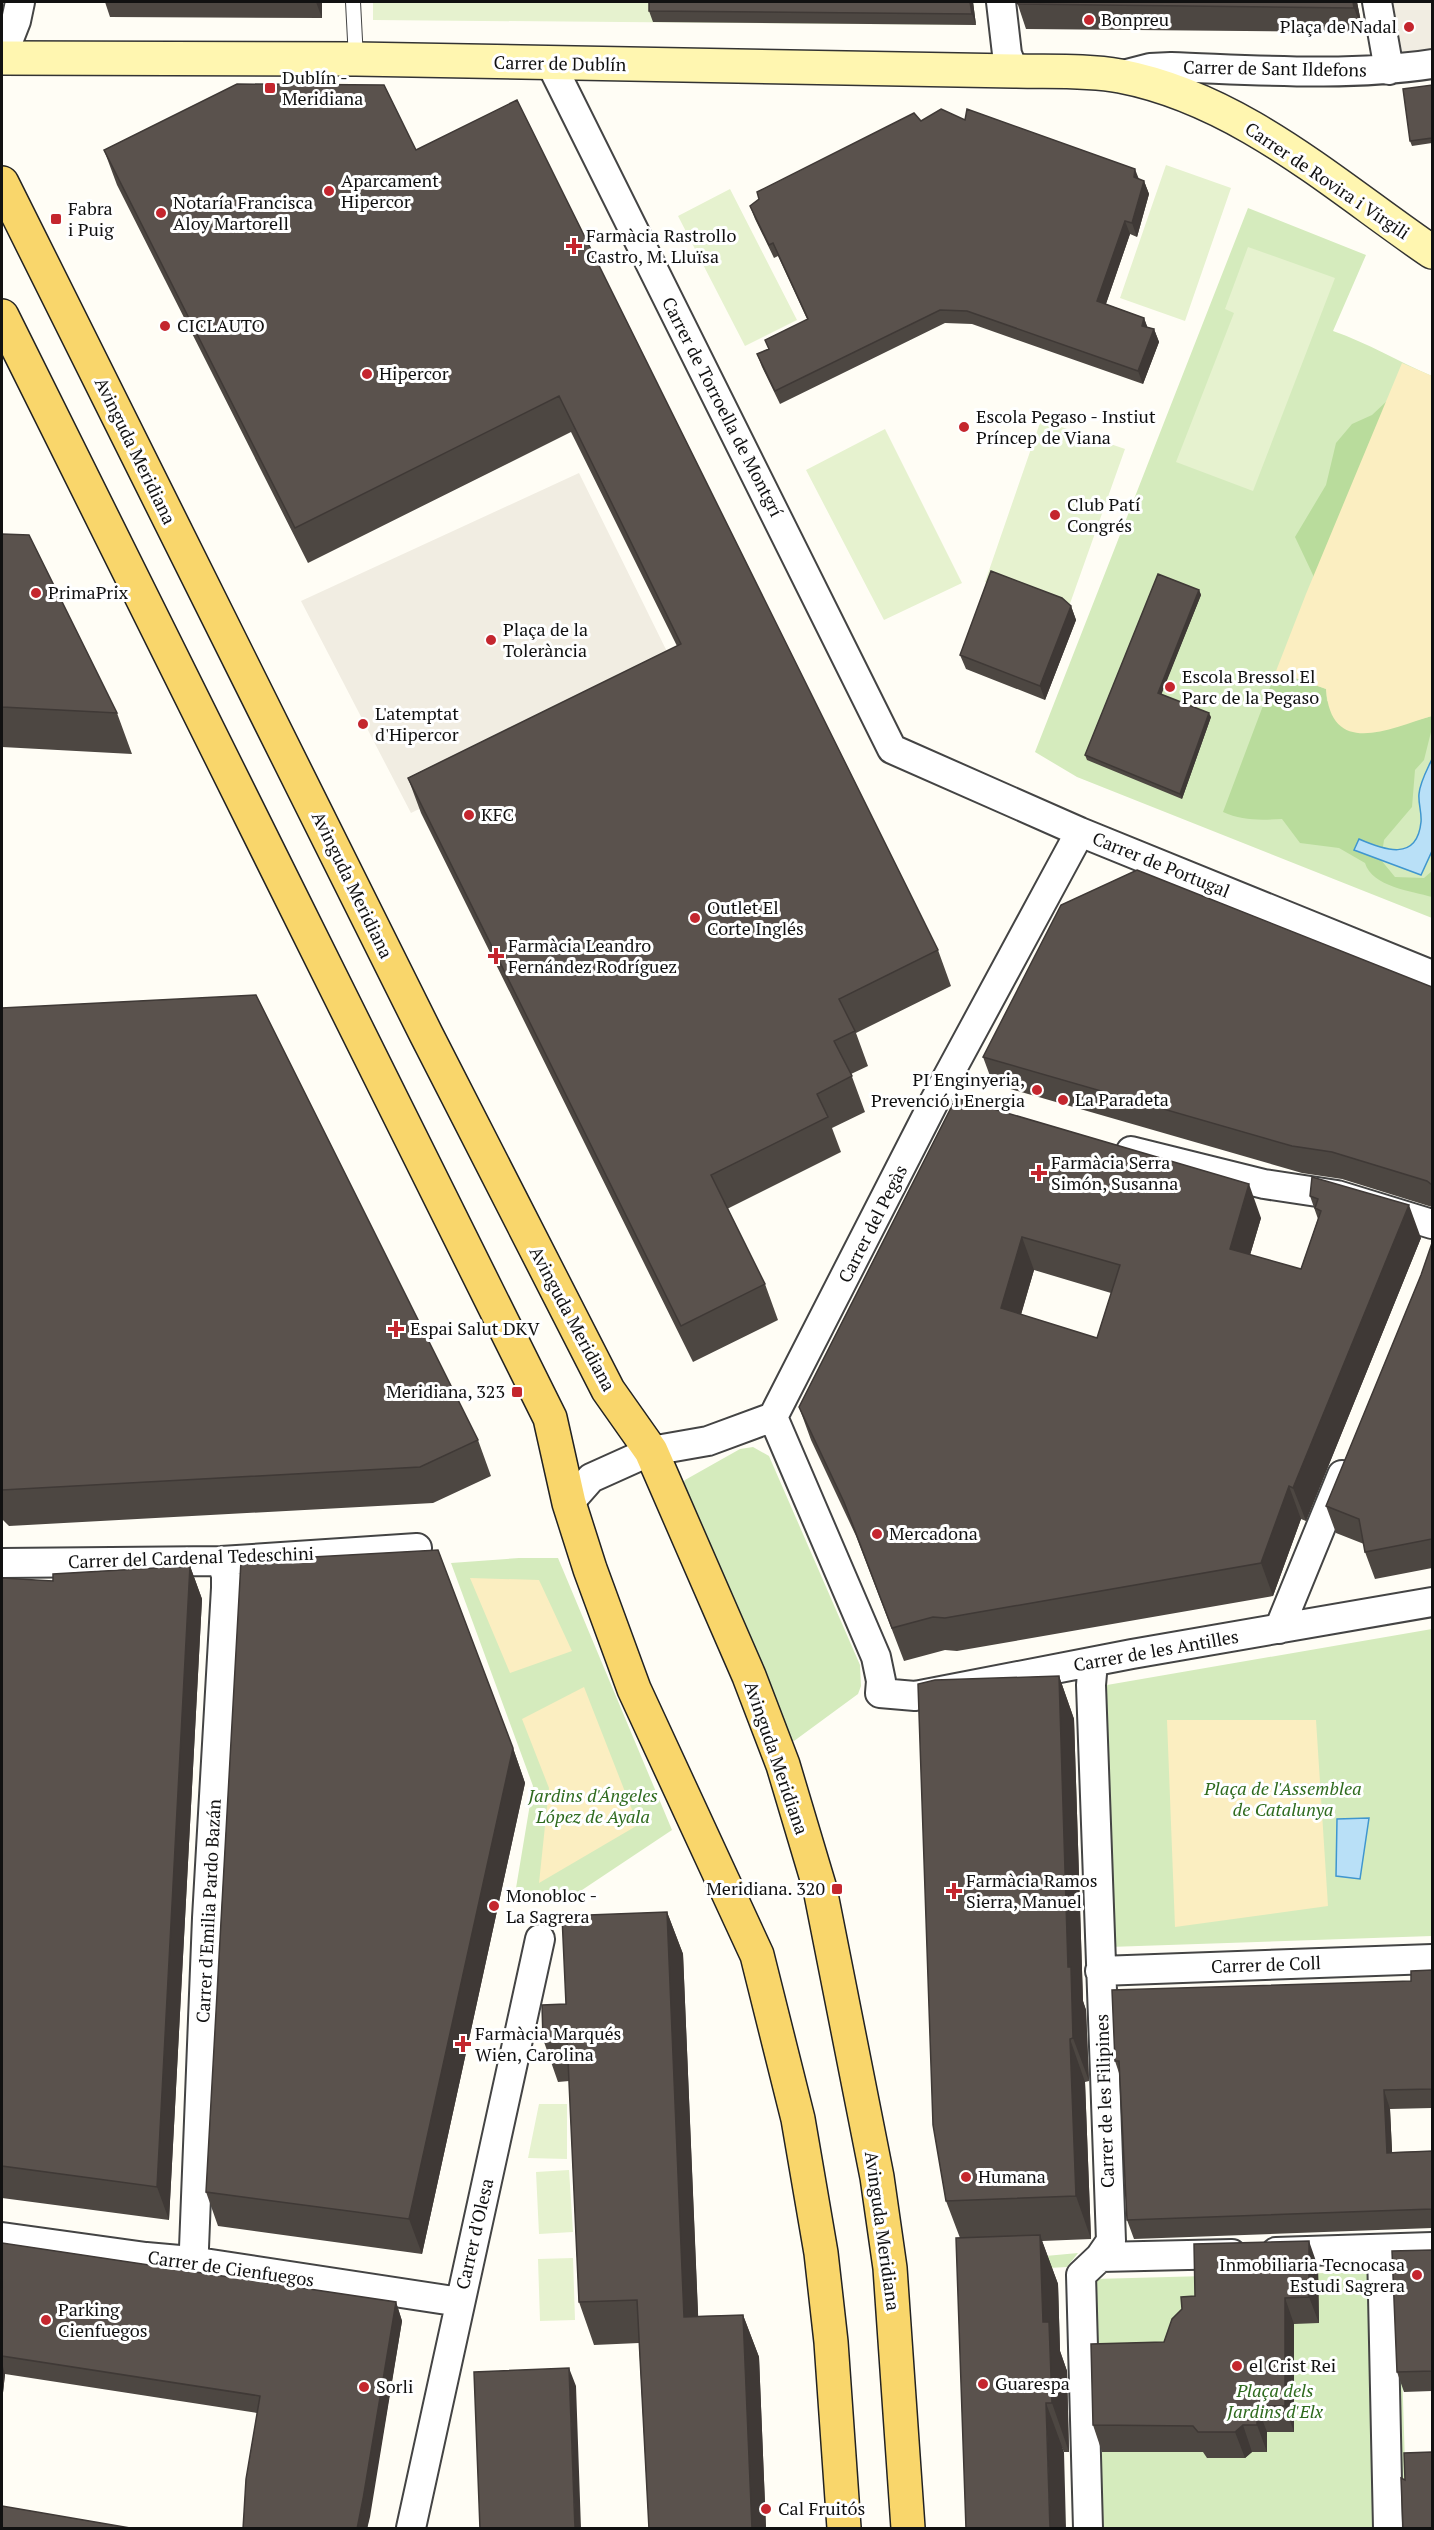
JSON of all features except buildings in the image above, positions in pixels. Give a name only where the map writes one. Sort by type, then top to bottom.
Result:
[{"type":"main road","name":"Carrer de Dublín","points":[[2,57],[356,59],[1014,71],[1119,76]]},
{"type":"main road","name":"Carrer de Rovira i Virgili","points":[[1119,76],[1151,84],[1196,100],[1246,124],[1315,168],[1432,252]]},
{"type":"main road","name":"Avinguda Meridiana","points":[[2,183],[426,1034],[608,1390],[651,1451],[749,1676],[783,1765],[820,1889],[877,2177],[890,2268],[908,2529]]},
{"type":"main road","points":[[2,316],[550,1418],[569,1503],[590,1569],[634,1689],[757,1955],[798,2119],[821,2253],[831,2342],[844,2529]]},
{"type":"street","points":[[2,57],[16,21],[20,2]]},
{"type":"street","points":[[1001,2],[1007,54],[1014,71]]},
{"type":"street","points":[[1377,2],[1389,70]]},
{"type":"street","name":"Carrer de Torroella de Montgrí","points":[[551,64],[892,749]]},
{"type":"street","name":"Carrer de Sant Ildefons","points":[[1119,76],[1150,68],[1171,67],[1328,72],[1389,70],[1432,64]]},
{"type":"street","name":"Carrer de Portugal","points":[[892,749],[1080,832],[1432,975]]},
{"type":"street","name":"Carrer del Pegàs","points":[[773,1417],[934,1102],[1080,832]]},
{"type":"street","points":[[934,1102],[964,1110]]},
{"type":"street","points":[[1101,1144],[1264,1184],[1337,1194],[1432,1224]]},
{"type":"street","points":[[569,1503],[591,1478],[651,1451],[708,1441],[773,1417]]},
{"type":"street","name":"Carrer de les Antilles","points":[[773,1417],[876,1657],[881,1681],[880,1693],[893,1696],[915,1696],[1432,1602]]},
{"type":"street","points":[[1279,1629],[1352,1452]]},
{"type":"street","name":"Carrer del Cardenal Tedeschini","points":[[2,1563],[221,1561],[417,1548]]},
{"type":"street","name":"Carrer d'Emilia Pardo Bazán","points":[[191,2261],[194,2248],[207,1918],[226,1588],[226,1575],[221,1561]]},
{"type":"street","name":"Carrer de les Filipines","points":[[1088,2529],[1081,2275],[1100,2257],[1111,2241],[1100,1971],[1092,1662]]},
{"type":"street","name":"Carrer d'Olesa","points":[[411,2529],[540,1939]]},
{"type":"street","name":"Carrer de Coll","points":[[1100,1971],[1432,1959]]},
{"type":"street","name":"Carrer de Cienfuegos","points":[[2,2237],[191,2261],[460,2302]]},
{"type":"street","points":[[1100,2257],[1432,2247]]},
{"type":"street","points":[[1382,2249],[1389,2529]]},
{"type":"lane","points":[[353,2],[356,59]]},
{"type":"green space","points":[[373,2],[973,2],[976,25],[373,20]]},
{"type":"green space","points":[[1166,165],[1231,188],[1185,321],[1120,298]]},
{"type":"green space","points":[[730,189],[797,320],[745,346],[678,216]]},
{"type":"green space","points":[[1248,208],[1366,255],[1333,331],[1432,376],[1432,918],[1077,777],[1035,752]]},
{"type":"green space","points":[[1248,247],[1335,278],[1253,491],[1176,462],[1234,313],[1225,309]]},
{"type":"green space","points":[[1388,400],[1319,601],[1313,575],[1295,537],[1326,485],[1336,443],[1352,424],[1372,415]]},
{"type":"green space","name":"Club Patí Congrés","points":[[1041,420],[1125,449],[1067,612],[985,582]]},
{"type":"green space","points":[[885,429],[962,583],[884,620],[806,470]]},
{"type":"green space","points":[[1276,671],[1326,689],[1327,701],[1410,722],[1432,716],[1432,728],[1424,760],[1415,770],[1412,807],[1384,840],[1381,860],[1395,877],[1424,878],[1432,871],[1432,897],[1384,883],[1369,871],[1365,863],[1339,848],[1300,843],[1282,819],[1259,820],[1223,812]]},
{"type":"green space","points":[[753,1447],[769,1456],[860,1665],[861,1686],[858,1694],[794,1741],[786,1738],[680,1488],[685,1480],[740,1449]]},
{"type":"green space","name":"Jardins d'Ángeles López de Ayala","points":[[519,1558],[558,1558],[672,1830],[579,1892],[515,1894],[533,1786],[451,1563]]},
{"type":"green space","name":"Plaça de l'Assemblea de Catalunya","points":[[1432,1629],[1432,1936],[1109,1947],[1101,1693],[1107,1685]]},
{"type":"green space","points":[[539,2104],[567,2104],[567,2159],[528,2158]]},
{"type":"green space","points":[[569,2170],[573,2232],[539,2234],[536,2172]]},
{"type":"green space","points":[[1078,2253],[1067,2267],[971,2272],[968,2263]]},
{"type":"green space","points":[[573,2258],[575,2320],[540,2321],[538,2259]]},
{"type":"green space","name":"Plaça dels Jardins d'Elx","points":[[1399,2271],[1407,2528],[1100,2528],[1094,2279]]},
{"type":"sand","points":[[1402,363],[1432,376],[1432,716],[1398,727],[1365,733],[1351,731],[1339,724],[1330,711],[1326,689],[1276,671]]},
{"type":"sand","points":[[470,1578],[539,1580],[572,1651],[510,1673]]},
{"type":"sand","points":[[584,1687],[638,1825],[539,1883],[549,1788],[522,1719]]},
{"type":"sand","points":[[1167,1720],[1316,1720],[1328,1906],[1175,1927]]},
{"type":"shaded area","name":"Plaça de Nadal","points":[[1381,2],[1432,2],[1432,52],[1391,59]]},
{"type":"shaded area","name":"Plaça de la Tolerància","points":[[579,473],[681,680],[411,813],[301,601]]},
{"type":"water","points":[[1432,759],[1432,851],[1421,875],[1354,850],[1359,839],[1379,847],[1398,850],[1413,843],[1418,835],[1421,822],[1420,790]]},
{"type":"water","points":[[1369,1818],[1360,1879],[1336,1876],[1337,1819]]},
{"type":"place","name":"Bonpreu","points":[[1089,20]]},
{"type":"place","name":"Plaça de Nadal","points":[[1409,27]]},
{"type":"place","name":"Dublín - Meridiana","points":[[270,88]]},
{"type":"place","name":"Aparcament Hipercor","points":[[329,191]]},
{"type":"place","name":"Notaría Francisca Aloy Martorell","points":[[161,213]]},
{"type":"place","name":"Fabra i Puig","points":[[56,219]]},
{"type":"place","name":"Farmàcia Rastrollo Castro, M. Lluïsa","points":[[574,246]]},
{"type":"place","name":"CICLAUTO","points":[[165,326]]},
{"type":"place","name":"Hipercor","points":[[367,374]]},
{"type":"place","name":"Escola Pegaso - Instiut Príncep de Viana","points":[[964,427]]},
{"type":"place","name":"Club Patí Congrés","points":[[1055,515]]},
{"type":"place","name":"PrimaPrix","points":[[36,593]]},
{"type":"place","name":"Plaça de la Tolerància","points":[[491,640]]},
{"type":"place","name":"Escola Bressol El Parc de la Pegaso","points":[[1170,687]]},
{"type":"place","name":"L'atemptat d'Hipercor","points":[[363,724]]},
{"type":"place","name":"KFC","points":[[469,815]]},
{"type":"place","name":"Outlet El Corte Inglés","points":[[695,918]]},
{"type":"place","name":"Farmàcia Leandro Fernández Rodríguez","points":[[496,956]]},
{"type":"place","name":"PI Enginyeria, Prevenció i Energia","points":[[1037,1090]]},
{"type":"place","name":"La Paradeta","points":[[1063,1100]]},
{"type":"place","name":"Farmàcia Serra Simón, Susanna","points":[[1039,1173]]},
{"type":"place","name":"Espai Salut DKV","points":[[396,1329]]},
{"type":"place","name":"Meridiana, 323","points":[[517,1392]]},
{"type":"place","name":"Mercadona","points":[[877,1534]]},
{"type":"place","name":"Meridiana. 320","points":[[837,1889]]},
{"type":"place","name":"Farmàcia Ramos Sierra, Manuel","points":[[954,1891]]},
{"type":"place","name":"Monobloc - La Sagrera","points":[[494,1906]]},
{"type":"place","name":"Farmàcia Marqués Wien, Carolina","points":[[463,2044]]},
{"type":"place","name":"Humana","points":[[966,2177]]},
{"type":"place","name":"Inmobiliaria Tecnocasa Estudi Sagrera","points":[[1417,2275]]},
{"type":"place","name":"Parking Cienfuegos","points":[[46,2320]]},
{"type":"place","name":"el Crist Rei","points":[[1237,2366]]},
{"type":"place","name":"Guarespa","points":[[983,2384]]},
{"type":"place","name":"Sorli","points":[[364,2387]]},
{"type":"place","name":"Cal Fruitós","points":[[766,2509]]}]
